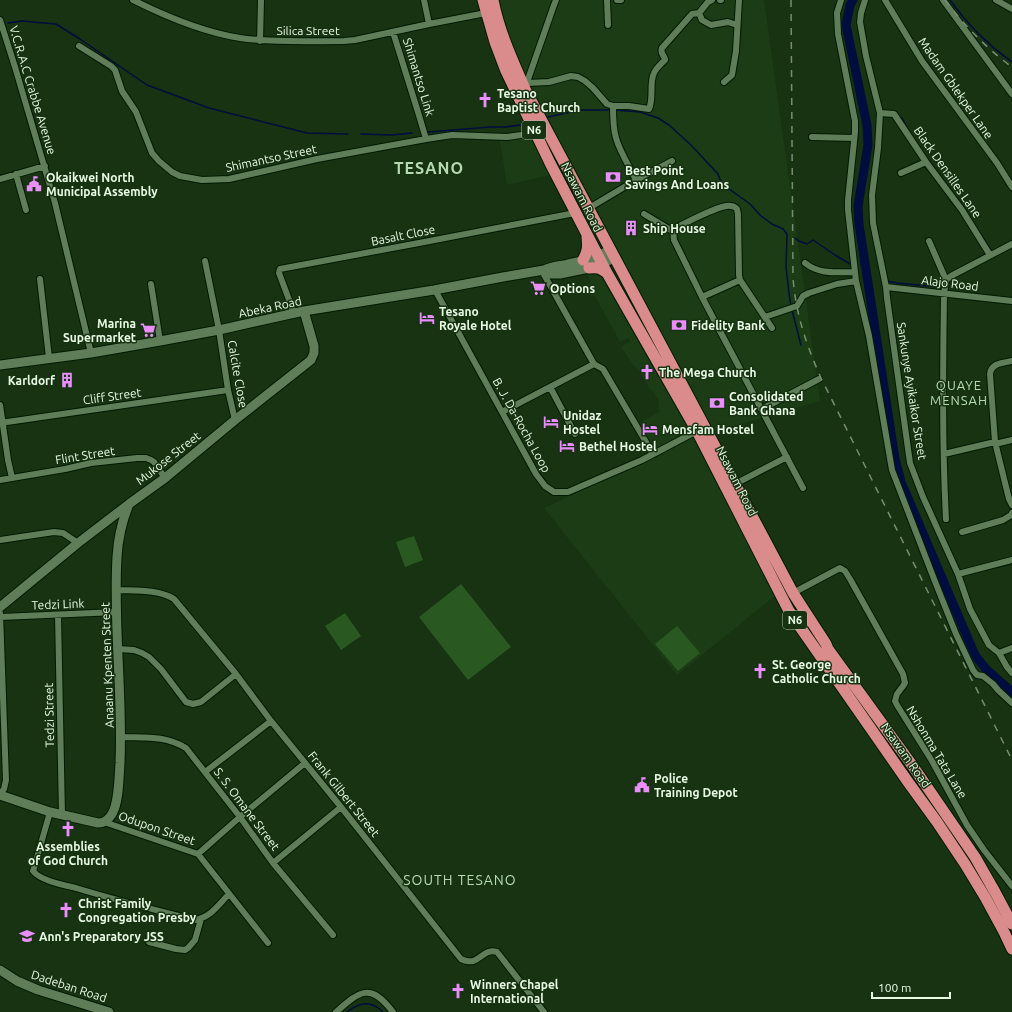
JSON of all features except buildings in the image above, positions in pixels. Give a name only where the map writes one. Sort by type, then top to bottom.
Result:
[{"type":"highway","name":"Nsawam Road","points":[[483,0],[495,42],[506,71],[586,234],[696,431],[789,611],[965,864],[985,897],[1012,949]]},
{"type":"highway","name":"Nsawam Road","points":[[493,0],[503,37],[526,86],[612,254],[793,593],[828,649],[912,765],[975,857],[996,892],[1012,924]]},
{"type":"highway","points":[[586,234],[588,248],[586,264],[601,268],[607,273]]},
{"type":"street","name":"Silica Street","points":[[133,0],[159,13],[199,28],[219,34],[260,41],[344,41],[373,37],[486,13]]},
{"type":"street","points":[[260,41],[261,0]]},
{"type":"street","points":[[424,0],[429,24]]},
{"type":"street","points":[[556,0],[526,86],[571,76],[578,77],[593,88],[607,104],[613,106],[629,106],[650,109],[654,73],[665,60],[661,54],[662,48],[692,14],[699,14]]},
{"type":"street","points":[[607,0],[608,25]]},
{"type":"street","points":[[699,14],[708,2],[712,0]]},
{"type":"street","points":[[724,82],[732,75],[736,51],[739,0]]},
{"type":"street","points":[[841,0],[837,13],[838,34],[855,121],[848,205],[856,282],[869,336],[892,470],[951,620],[973,670],[977,674],[983,676],[1012,703]]},
{"type":"street","name":"Sankunye Ayikaikor Street","points":[[865,0],[860,22],[866,56],[880,113],[878,148],[872,195],[873,223],[886,286],[910,462],[923,497],[958,574],[970,609],[989,645],[999,653],[1007,667],[1012,672]]},
{"type":"street","name":"Madam Gblekper Lane","points":[[885,0],[922,61],[1012,187]]},
{"type":"street","points":[[942,0],[1012,94]]},
{"type":"street","points":[[996,0],[1012,9]]},
{"type":"street","points":[[699,14],[702,20],[711,25],[728,22],[737,25]]},
{"type":"street","name":"V.C.R.A.C Crabbe Avenue","points":[[0,20],[55,202],[91,353]]},
{"type":"street","name":"Shimantso Link","points":[[393,32],[424,134]]},
{"type":"street","name":"Shimantso Street","points":[[79,46],[115,70],[122,91],[136,112],[152,153],[172,172],[180,176],[202,180],[229,179],[424,134],[507,137],[535,132]]},
{"type":"street","points":[[613,106],[614,128],[618,144],[636,180]]},
{"type":"street","name":"Black Densilles Lane","points":[[880,113],[894,114],[926,162],[962,210],[990,255]]},
{"type":"street","points":[[812,137],[854,138]]},
{"type":"street","points":[[589,208],[636,180],[672,161]]},
{"type":"street","points":[[901,173],[926,162]]},
{"type":"street","points":[[0,179],[45,166]]},
{"type":"street","points":[[16,174],[26,210]]},
{"type":"street","points":[[673,234],[677,227],[709,212],[726,206],[737,208],[740,280],[772,328]]},
{"type":"street","name":"Basalt Close","points":[[294,314],[279,273],[280,269],[576,213]]},
{"type":"street","points":[[644,214],[673,234],[702,297],[803,488]]},
{"type":"street","points":[[929,241],[946,280],[944,294],[943,374],[946,519]]},
{"type":"street","points":[[946,280],[1012,244]]},
{"type":"street","name":"Abeka Road","points":[[0,365],[91,353],[160,341],[219,330],[304,311],[435,290],[503,277],[543,271],[550,274],[560,274],[612,254]]},
{"type":"street","name":"Calcite Close","points":[[205,261],[219,330],[228,390],[235,420]]},
{"type":"street","points":[[805,263],[811,268],[821,272],[855,272]]},
{"type":"street","points":[[543,271],[594,364],[603,369],[653,454]]},
{"type":"street","points":[[40,279],[49,358]]},
{"type":"street","points":[[702,297],[740,280]]},
{"type":"street","points":[[764,317],[796,306],[804,296],[809,293],[837,284],[856,282]]},
{"type":"street","points":[[151,284],[160,341]]},
{"type":"street","name":"Alajo Road","points":[[886,286],[1012,301]]},
{"type":"street","name":"B. J. Da-Rocha Loop","points":[[435,290],[536,474],[545,486],[554,492],[568,492],[642,460],[696,431]]},
{"type":"street","name":"Mukose Street","points":[[0,607],[78,542],[165,478],[311,360],[314,353],[314,346],[304,311]]},
{"type":"street","points":[[1012,361],[995,365],[990,369],[995,443],[1012,505]]},
{"type":"street","points":[[502,412],[594,364]]},
{"type":"street","points":[[762,409],[819,379]]},
{"type":"street","points":[[550,387],[575,434]]},
{"type":"street","name":"Cliff Street","points":[[1,423],[228,390]]},
{"type":"street","points":[[0,404],[1,423],[12,478]]},
{"type":"street","points":[[944,454],[1012,440]]},
{"type":"street","points":[[735,484],[787,457]]},
{"type":"street","name":"Flint Street","points":[[0,480],[64,470],[91,463],[137,458],[146,458],[154,462],[165,478]]},
{"type":"street","name":"Anaanu Kpenten Street","points":[[104,822],[112,815],[116,799],[119,774],[121,738],[116,590],[117,556],[124,515],[129,504]]},
{"type":"street","points":[[962,532],[1003,520],[1012,513]]},
{"type":"street","points":[[0,540],[54,532],[63,533],[78,542]]},
{"type":"street","points":[[958,574],[1012,560]]},
{"type":"street","name":"Nshonma Tata Lane","points":[[793,593],[840,568],[845,571],[903,674],[905,683],[897,694],[895,701],[897,706],[932,761],[980,844],[1012,886]]},
{"type":"street","name":"Frank Gilbert Street","points":[[116,590],[158,593],[167,595],[174,599],[236,674],[271,721],[461,959],[468,962],[474,961],[488,951],[497,952],[544,1012]]},
{"type":"street","name":"Tedzi Link","points":[[0,617],[117,612]]},
{"type":"street","points":[[0,613],[6,780],[4,789],[0,795]]},
{"type":"street","name":"Tedzi Street","points":[[58,615],[62,815]]},
{"type":"street","points":[[999,653],[1012,648]]},
{"type":"street","points":[[118,649],[142,652],[150,657],[186,702],[193,704],[201,702],[236,674]]},
{"type":"street","points":[[205,772],[271,721]]},
{"type":"street","name":"S. S. Omane Street","points":[[121,738],[164,739],[176,742],[186,748],[240,817],[273,863],[333,935]]},
{"type":"street","points":[[198,854],[305,763]]},
{"type":"street","name":"Odupon Street","points":[[0,795],[50,812],[98,823],[104,822],[198,854],[268,943]]},
{"type":"street","points":[[273,863],[341,807]]},
{"type":"street","points":[[50,812],[33,872],[49,880],[105,897],[195,920],[209,915],[229,894]]},
{"type":"street","points":[[149,942],[185,950],[194,940],[201,919]]},
{"type":"street","name":"Dadeban Road","points":[[0,970],[17,980],[78,1008],[110,1012]]},
{"type":"street","points":[[336,1012],[354,997],[365,992],[380,998],[393,1012]]},
{"type":"shaded area","points":[[498,0],[764,0],[820,401],[714,432],[587,196],[522,68],[503,20]]},
{"type":"shaded area","points":[[527,132],[550,175],[507,185],[499,135]]},
{"type":"shaded area","points":[[597,269],[698,445],[775,596],[677,675],[544,508],[655,455],[638,424],[660,411],[658,407],[659,401],[653,391],[649,388],[639,370],[634,366],[621,347],[630,341],[628,338],[620,342],[595,296],[589,295],[585,286],[591,282],[586,272]]},
{"type":"shaded area","points":[[414,536],[423,560],[405,567],[396,542]]},
{"type":"shaded area","points":[[461,584],[511,647],[468,680],[419,617]]},
{"type":"shaded area","points":[[345,613],[361,636],[341,650],[325,626]]},
{"type":"shaded area","points":[[677,626],[700,653],[678,671],[655,644]]},
{"type":"waterway","points":[[853,0],[850,5],[846,25],[867,125],[868,145],[858,206],[859,224],[895,459],[901,482],[975,655],[986,669],[1012,692]]},
{"type":"waterway","points":[[950,0],[978,34],[1012,62]]},
{"type":"waterway","points":[[8,23],[22,21],[56,24],[147,85],[209,108],[307,133],[348,134]]},
{"type":"waterway","points":[[923,57],[932,70]]},
{"type":"waterway","points":[[548,117],[580,110],[612,110]]},
{"type":"waterway","points":[[615,110],[640,112],[658,118],[669,125],[692,146],[718,174],[721,182],[725,186],[750,204],[761,216],[772,224],[783,229],[787,234],[786,267],[791,307]]},
{"type":"waterway","points":[[901,118],[910,133]]},
{"type":"waterway","points":[[428,132],[521,125]]},
{"type":"waterway","points":[[361,134],[392,135],[412,133]]},
{"type":"waterway","points":[[976,227],[991,250]]},
{"type":"waterway","points":[[795,238],[807,244],[813,240],[852,265]]},
{"type":"waterway","points":[[970,263],[986,254]]},
{"type":"waterway","points":[[861,265],[866,265]]},
{"type":"waterway","points":[[887,281],[939,287],[941,280],[943,279]]},
{"type":"waterway","points":[[792,310],[801,345]]},
{"type":"waterway","points":[[347,1012],[361,1004],[370,1004],[379,1008],[383,1012]]},
{"type":"railway","points":[[791,0],[793,278],[794,292],[802,329],[821,378],[1012,760]]},
{"type":"railway","points":[[945,0],[976,36],[1012,67]]},
{"type":"place","name":"Tesano Baptist Church","points":[[485,100]]},
{"type":"place","name":"Best Point Savings And Loans","points":[[613,177]]},
{"type":"place","name":"Okaikwei North Municipal Assembly","points":[[34,184]]},
{"type":"place","name":"Ship House","points":[[631,228]]},
{"type":"place","name":"Options","points":[[538,288]]},
{"type":"place","name":"Tesano Royale Hotel","points":[[427,318]]},
{"type":"place","name":"Fidelity Bank","points":[[679,325]]},
{"type":"place","name":"Marina Supermarket","points":[[148,330]]},
{"type":"place","name":"The Mega Church","points":[[647,372]]},
{"type":"place","name":"Karldorf","points":[[67,380]]},
{"type":"place","name":"Consolidated Bank Ghana","points":[[717,403]]},
{"type":"place","name":"Unidaz Hostel","points":[[551,422]]},
{"type":"place","name":"Mensfam Hostel","points":[[650,429]]},
{"type":"place","name":"Bethel Hostel","points":[[567,446]]},
{"type":"place","name":"St. George Catholic Church","points":[[760,671]]},
{"type":"place","name":"Police Training Depot","points":[[642,785]]},
{"type":"place","name":"Assemblies of God Church","points":[[68,829]]},
{"type":"place","name":"Christ Family Congregation Presby","points":[[66,910]]},
{"type":"place","name":"Ann's Preparatory JSS","points":[[27,936]]},
{"type":"place","name":"Winners Chapel International","points":[[458,991]]},
{"type":"district","name":"TESANO","points":[[429,168]]},
{"type":"district","name":"QUAYE MENSAH","points":[[959,392]]},
{"type":"district","name":"SOUTH TESANO","points":[[460,880]]}]
